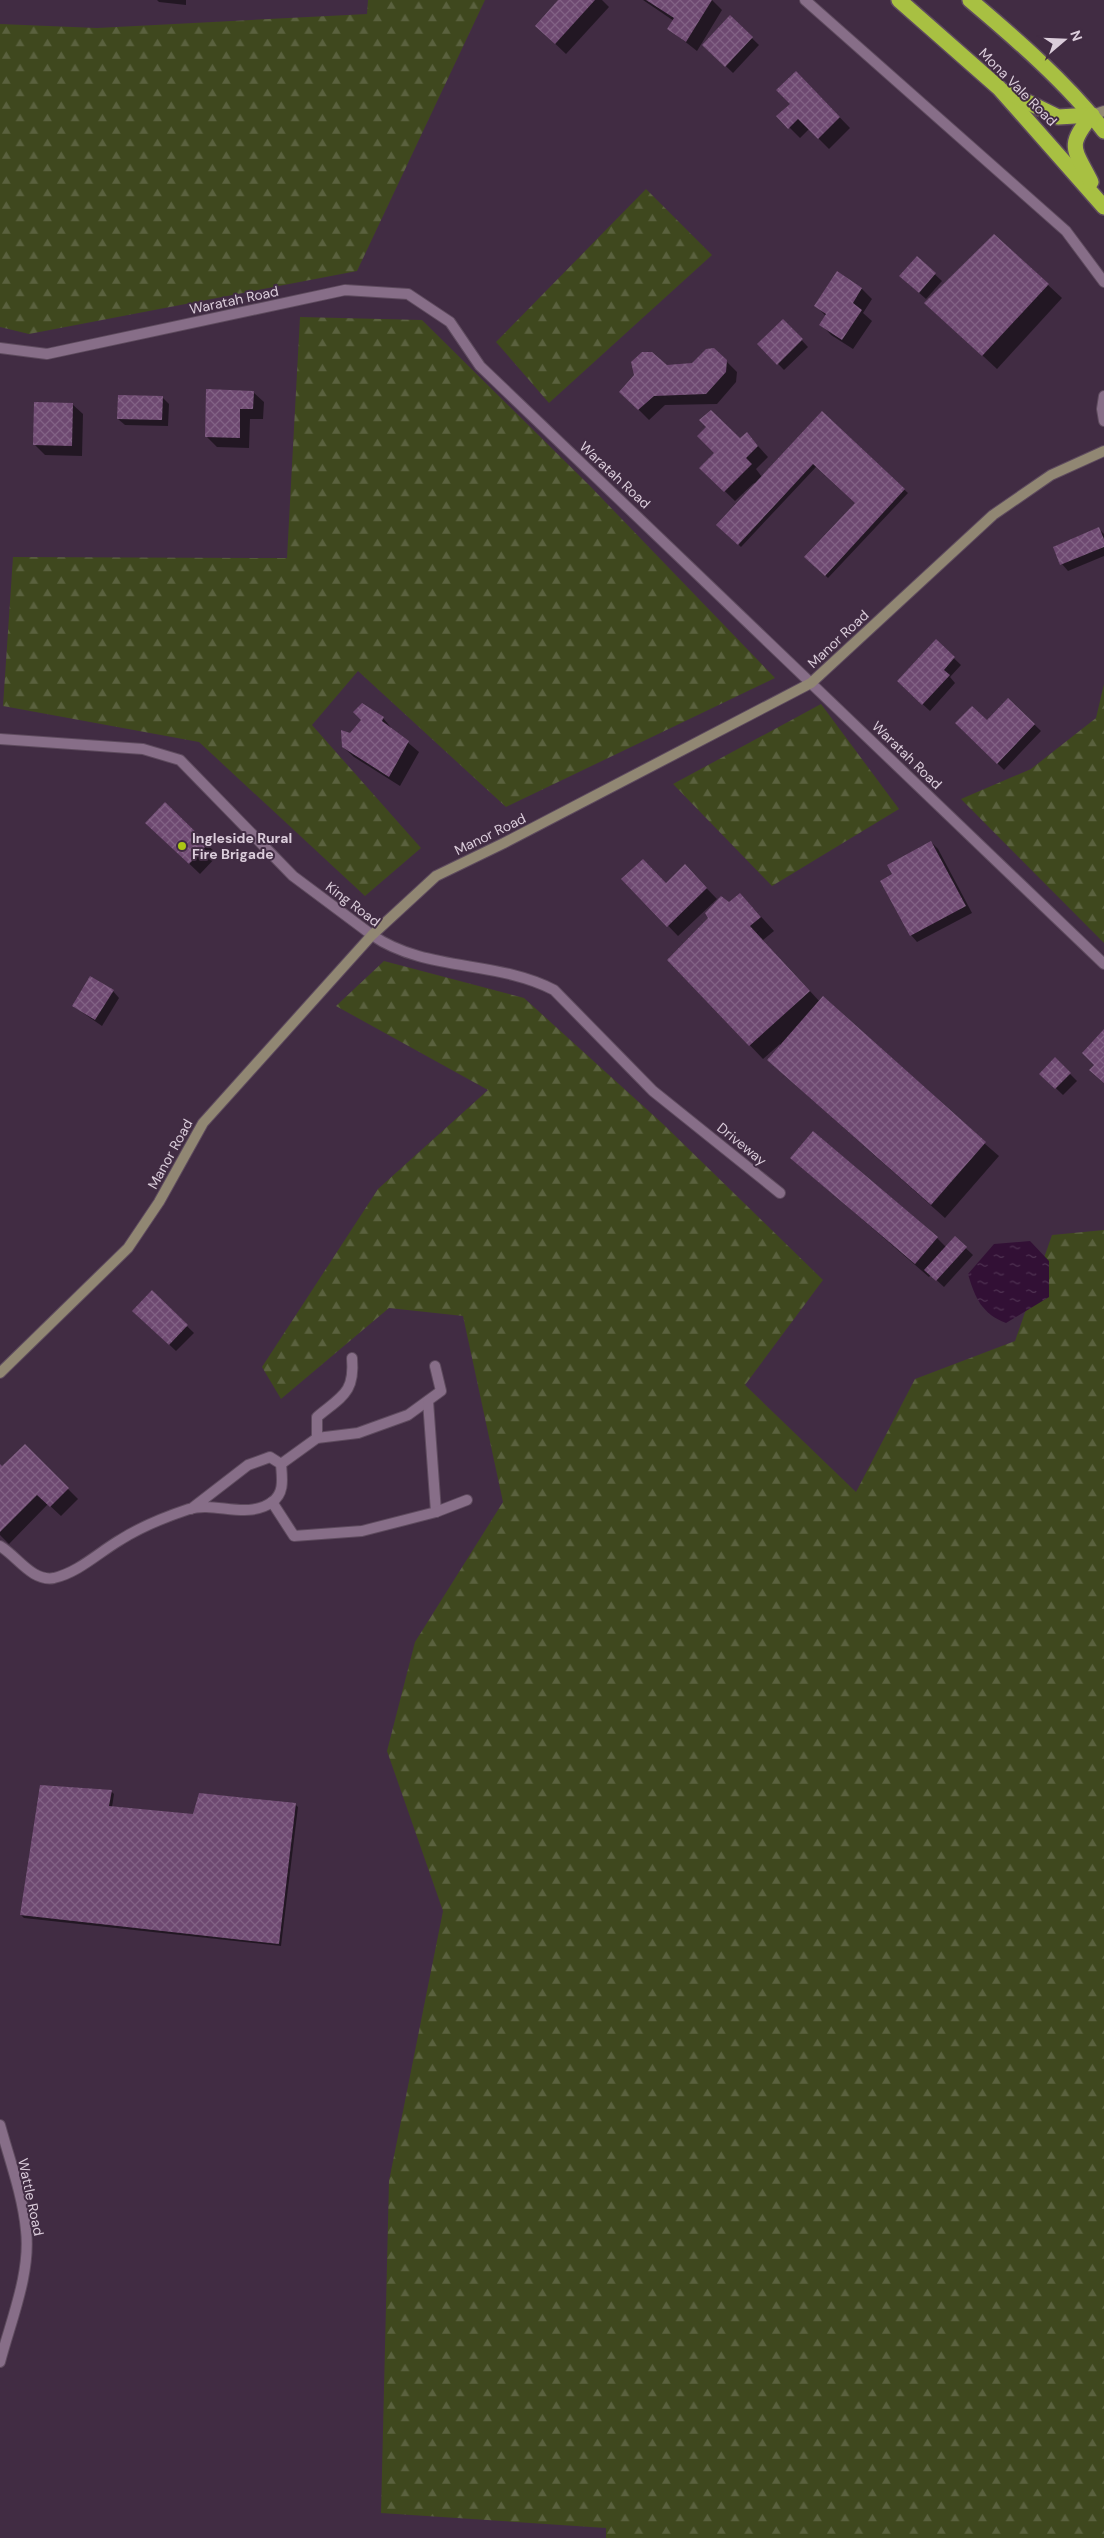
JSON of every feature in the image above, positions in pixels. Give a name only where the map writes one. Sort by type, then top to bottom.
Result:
[{"type":"highway","name":"Mona Vale Road","points":[[899,0],[999,88],[1103,205]]},
{"type":"highway","points":[[970,0],[1098,113],[1104,130]]},
{"type":"highway","points":[[999,88],[1058,117],[1098,113]]},
{"type":"highway","points":[[1098,113],[1077,133],[1074,147],[1103,205]]},
{"type":"street","points":[[805,0],[1066,231],[1104,282]]},
{"type":"street","name":"Waratah Road","points":[[0,348],[47,354],[344,290],[408,294],[450,322],[480,366],[1104,964]]},
{"type":"street","points":[[1104,396],[1102,409],[1104,421]]},
{"type":"street","name":"Manor Road","points":[[0,1373],[128,1248],[159,1202],[203,1123],[372,935],[436,876],[504,843],[811,683],[993,515],[1051,475],[1104,451]]},
{"type":"street","name":"King Road","points":[[0,739],[143,749],[180,760],[293,876],[372,935],[382,942],[413,954],[517,974],[535,980],[554,990],[653,1091],[685,1117]]},
{"type":"street","name":"Driveway","points":[[685,1117],[780,1193]]},
{"type":"street","points":[[317,1438],[314,1413],[350,1390],[353,1371],[352,1358]]},
{"type":"street","points":[[281,1464],[317,1438],[358,1433],[408,1415],[441,1391],[435,1366]]},
{"type":"street","points":[[428,1401],[436,1512]]},
{"type":"street","points":[[0,1546],[31,1573],[53,1578],[88,1563],[118,1541],[150,1523],[191,1509],[248,1465],[270,1456],[281,1464],[283,1486],[272,1502],[250,1511],[191,1509]]},
{"type":"street","points":[[272,1502],[294,1536],[362,1531],[436,1512],[467,1500]]},
{"type":"street","name":"Wattle Road","points":[[0,2125],[26,2230],[27,2246],[23,2275],[0,2362]]},
{"type":"green space","points":[[368,0],[485,0],[357,271],[29,334],[0,327],[0,24],[97,28],[367,14]]},
{"type":"green space","points":[[646,189],[712,255],[549,403],[496,342]]},
{"type":"green space","points":[[300,317],[422,320],[589,485],[775,678],[506,807],[358,671],[312,725],[421,848],[365,896],[199,742],[3,706],[13,557],[287,558]]},
{"type":"green space","points":[[1104,684],[1104,943],[961,799],[1031,769],[1096,718]]},
{"type":"green space","points":[[821,704],[899,809],[772,886],[673,784]]},
{"type":"green space","points":[[384,961],[524,998],[663,1124],[823,1280],[745,1385],[856,1492],[915,1379],[1015,1341],[1052,1235],[1104,1230],[1104,2538],[606,2538],[606,2528],[381,2513],[389,2181],[443,1911],[387,1751],[415,1642],[503,1502],[463,1316],[389,1308],[281,1399],[262,1367],[378,1189],[488,1090],[336,1006]]},
{"type":"water","points":[[1030,1241],[1049,1261],[1049,1297],[1006,1323],[985,1310],[977,1298],[968,1274],[994,1244]]},
{"type":"building","points":[[558,0],[595,0],[555,44],[535,26]]},
{"type":"building","points":[[646,0],[712,0],[686,42],[667,29],[674,18]]},
{"type":"building","points":[[730,15],[753,37],[725,67],[702,45]]},
{"type":"building","points":[[796,71],[840,117],[818,139],[798,119],[788,129],[776,116],[790,104],[776,90]]},
{"type":"building","points":[[994,234],[1049,284],[982,356],[924,303]]},
{"type":"building","points":[[917,256],[936,273],[919,293],[899,276]]},
{"type":"building","points":[[837,271],[862,288],[853,303],[862,310],[842,340],[819,325],[826,314],[814,306]]},
{"type":"building","points":[[783,319],[803,339],[777,365],[757,344]]},
{"type":"building","points":[[714,348],[727,360],[726,372],[706,394],[654,396],[638,410],[619,392],[634,375],[631,362],[642,352],[652,352],[667,365],[692,363],[706,349]]},
{"type":"building","points":[[206,389],[254,391],[253,409],[240,409],[240,438],[205,437]]},
{"type":"building","points":[[118,395],[163,396],[162,420],[117,419]]},
{"type":"building","points":[[34,402],[73,403],[72,446],[33,445]]},
{"type":"building","points":[[711,410],[740,438],[747,432],[758,446],[746,458],[752,464],[724,492],[699,468],[714,453],[697,436],[706,427],[699,420]]},
{"type":"building","points":[[822,411],[905,489],[825,576],[804,557],[855,503],[813,464],[738,545],[716,525]]},
{"type":"building","points":[[1099,527],[1104,539],[1104,547],[1060,565],[1053,547]]},
{"type":"building","points":[[936,639],[955,657],[944,670],[950,675],[922,705],[897,681]]},
{"type":"building","points":[[1008,698],[1035,724],[997,764],[955,723],[972,706],[987,720]]},
{"type":"building","points":[[362,703],[384,717],[382,721],[409,741],[389,777],[342,747],[341,730],[350,733],[361,720],[353,712]]},
{"type":"building","points":[[165,802],[208,844],[189,864],[145,823]]},
{"type":"building","points":[[931,841],[966,906],[910,936],[880,881],[892,874],[887,865]]},
{"type":"building","points":[[643,859],[666,883],[685,864],[707,888],[667,927],[621,879]]},
{"type":"building","points":[[740,893],[761,917],[750,926],[810,991],[749,1046],[667,960],[708,918],[705,913],[721,896],[729,902]]},
{"type":"building","points":[[90,976],[114,990],[95,1020],[72,1006]]},
{"type":"building","points":[[823,996],[986,1142],[931,1205],[767,1060]]},
{"type":"building","points":[[1104,1029],[1104,1083],[1089,1070],[1094,1065],[1082,1053]]},
{"type":"building","points":[[1055,1057],[1071,1073],[1055,1089],[1039,1074]]},
{"type":"building","points":[[813,1131],[938,1237],[915,1264],[790,1158]]},
{"type":"building","points":[[955,1236],[967,1247],[936,1281],[924,1270]]},
{"type":"building","points":[[152,1290],[188,1325],[169,1345],[132,1311]]},
{"type":"building","points":[[25,1444],[69,1488],[50,1507],[37,1495],[0,1532],[0,1464],[2,1466]]},
{"type":"building","points":[[40,1785],[112,1790],[109,1806],[193,1814],[199,1793],[296,1803],[279,1944],[20,1915]]},
{"type":"place","name":"Ingleside Rural Fire Brigade","points":[[182,846]]}]
